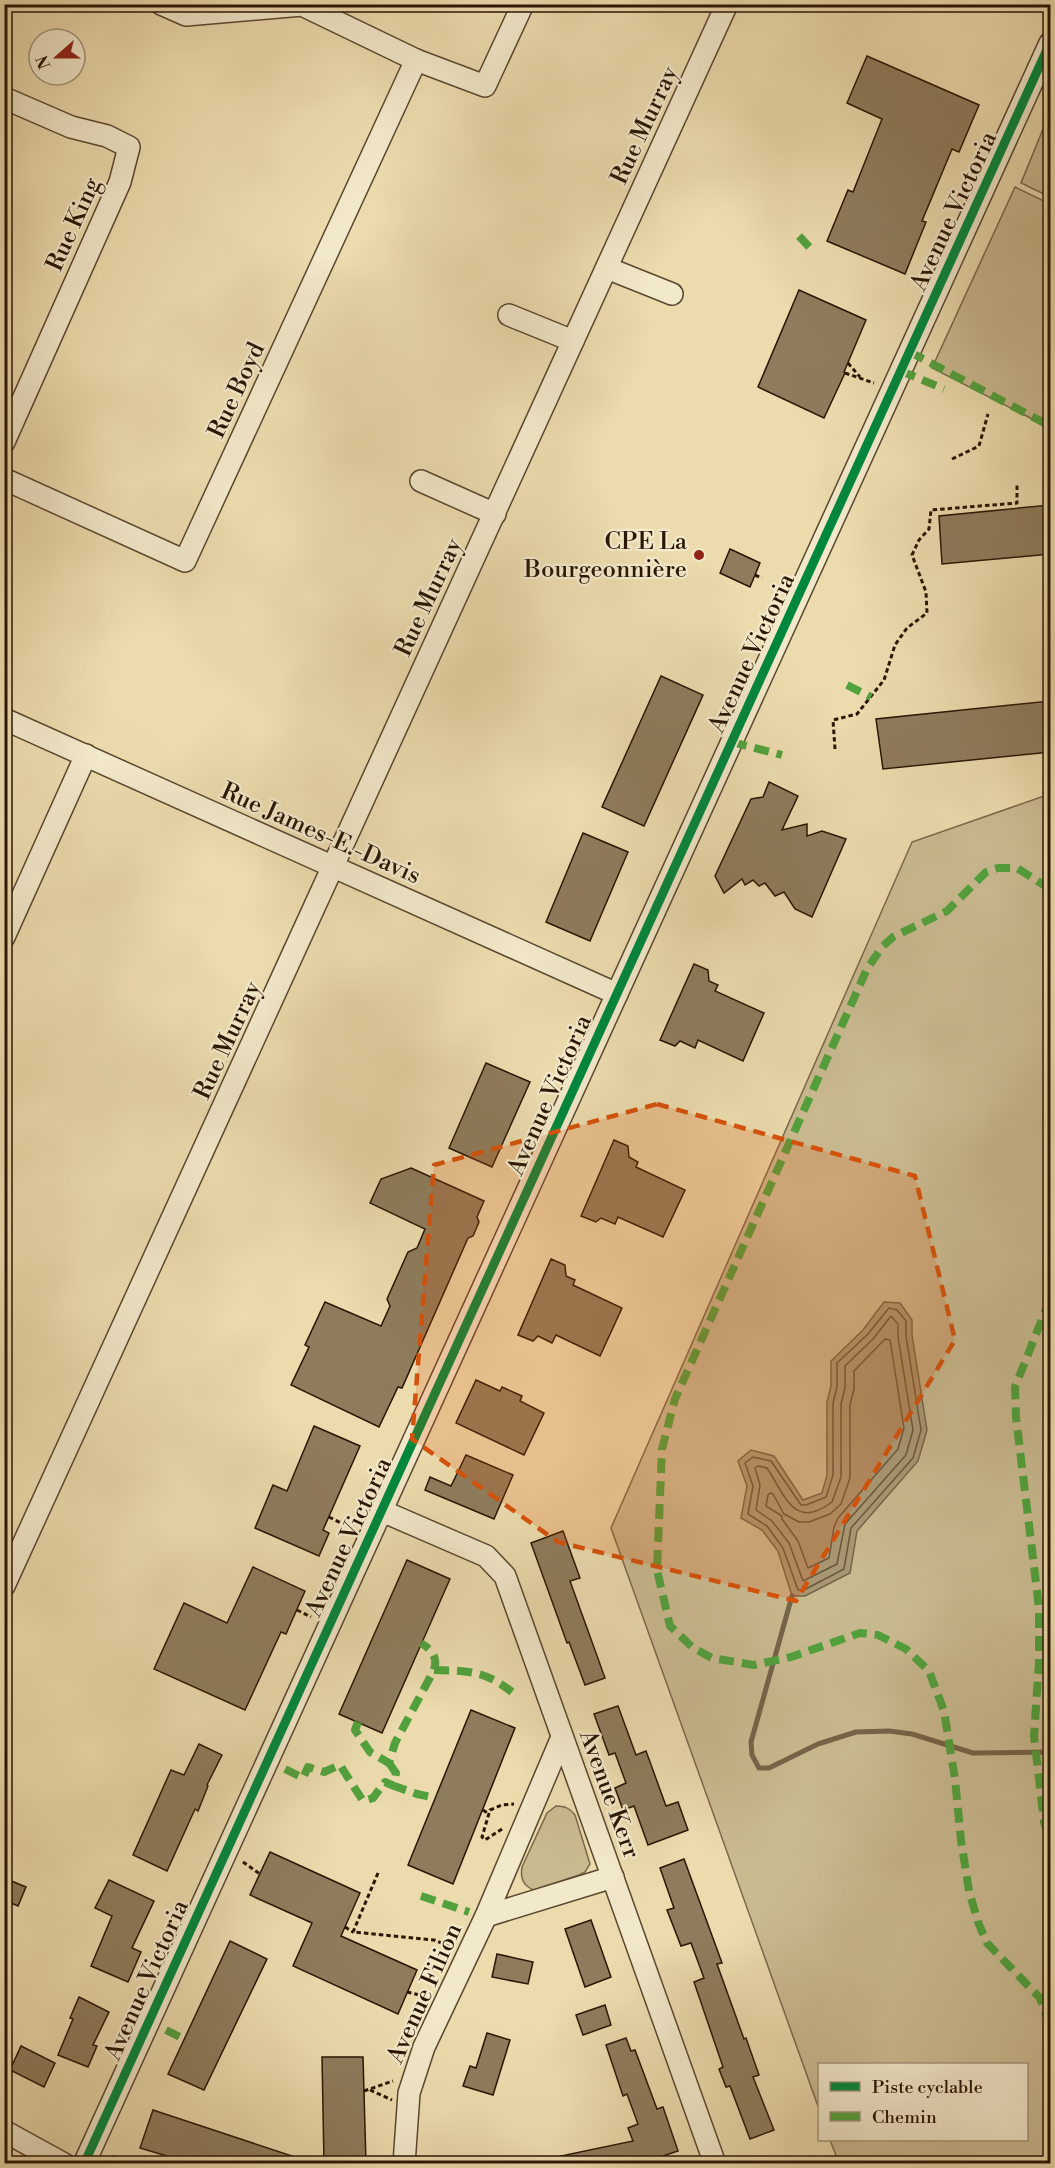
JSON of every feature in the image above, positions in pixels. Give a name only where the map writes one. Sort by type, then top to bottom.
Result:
[{"type":"street","points":[[161,4],[186,15],[303,5],[416,60],[485,86],[522,4]]},
{"type":"street","name":"Rue Murray","points":[[4,1586],[727,4]]},
{"type":"street","name":"Avenue Victoria","points":[[84,2163],[1050,43]]},
{"type":"street","name":"Rue Boyd","points":[[4,479],[185,561],[416,60]]},
{"type":"street","name":"Rue King","points":[[4,98],[71,127],[107,136],[129,147],[120,182],[4,442]]},
{"type":"street","points":[[607,268],[672,294]]},
{"type":"street","points":[[508,315],[573,341]]},
{"type":"street","points":[[421,481],[495,514]]},
{"type":"street","name":"Rue James-E.-Davis","points":[[4,718],[617,994]]},
{"type":"street","points":[[4,937],[86,755]]},
{"type":"street","name":"Avenue Kerr","points":[[382,1511],[486,1556],[505,1576],[715,2163]]},
{"type":"street","name":"Avenue Filion","points":[[404,2163],[409,2093],[424,2047],[486,1916],[562,1737]]},
{"type":"street","name":"Avenue Filion","points":[[486,1916],[613,1876]]},
{"type":"street","points":[[4,2131],[64,2163]]},
{"type":"path","points":[[848,363],[860,377]]},
{"type":"path","points":[[845,373],[892,390]]},
{"type":"path","points":[[952,459],[979,446],[988,414]]},
{"type":"path","points":[[1017,484],[1017,509]]},
{"type":"path","points":[[835,749],[833,720],[857,714],[884,680],[895,645],[907,628],[927,613],[926,592],[912,555],[919,540],[929,529],[931,510],[1017,503]]},
{"type":"path","points":[[755,575],[762,579]]},
{"type":"path","points":[[329,1517],[340,1523]]},
{"type":"path","points":[[297,1610],[311,1617]]},
{"type":"path","points":[[509,1825],[485,1840],[482,1838],[490,1810],[502,1805],[519,1803]]},
{"type":"path","points":[[483,1810],[489,1814]]},
{"type":"path","points":[[243,1862],[260,1874]]},
{"type":"path","points":[[353,1932],[378,1873]]},
{"type":"path","points":[[345,1927],[353,1932],[434,1940],[453,1948]]},
{"type":"path","points":[[407,1992],[430,1998]]},
{"type":"path","points":[[364,2091],[395,2080]]},
{"type":"path","points":[[369,2089],[392,2100]]},
{"type":"highlighted area","points":[[657,1104],[915,1176],[955,1340],[796,1601],[558,1542],[412,1439],[434,1165]]},
{"type":"shaded area","points":[[1050,112],[1050,197],[1021,183]]},
{"type":"shaded area","points":[[1015,187],[1050,204],[1050,428],[932,368]]},
{"type":"shaded area","points":[[1050,794],[1050,2163],[839,2163],[830,2141],[1028,2141],[1028,2063],[818,2063],[818,2106],[611,1528],[912,842]]},
{"type":"shaded area","points":[[556,1806],[567,1808],[575,1815],[590,1864],[585,1872],[579,1875],[534,1890],[523,1881],[522,1867],[547,1813]]},
{"type":"water","points":[[884,1302],[900,1303],[912,1320],[912,1335],[927,1430],[918,1461],[857,1531],[850,1573],[805,1596],[792,1596],[778,1551],[762,1530],[741,1518],[747,1486],[738,1461],[751,1450],[774,1456],[803,1500],[822,1493],[827,1475],[827,1402],[831,1386],[831,1361],[863,1330]]},
{"type":"building","points":[[867,56],[979,105],[959,152],[952,149],[922,221],[926,222],[905,274],[827,241],[848,190],[853,192],[882,119],[847,103]]},
{"type":"building","points":[[799,290],[866,320],[824,418],[758,387]]},
{"type":"building","points":[[1050,505],[1050,554],[942,564],[939,516]]},
{"type":"building","points":[[730,549],[760,563],[750,587],[720,573]]},
{"type":"building","points":[[661,676],[703,695],[644,826],[602,807]]},
{"type":"building","points":[[1050,701],[1050,752],[883,769],[876,719]]},
{"type":"building","points":[[769,782],[798,796],[782,830],[807,824],[807,836],[822,831],[846,839],[812,917],[795,909],[784,892],[775,896],[765,883],[759,886],[753,880],[745,885],[742,879],[724,893],[715,876],[751,799],[763,797]]},
{"type":"building","points":[[583,833],[628,852],[590,941],[546,922]]},
{"type":"building","points":[[694,964],[708,970],[709,981],[718,985],[715,991],[764,1013],[743,1061],[698,1040],[695,1048],[680,1041],[675,1046],[660,1040]]},
{"type":"building","points":[[486,1063],[530,1082],[492,1167],[449,1148]]},
{"type":"building","points":[[614,1140],[628,1146],[629,1157],[638,1162],[636,1167],[685,1190],[663,1237],[618,1217],[615,1224],[601,1218],[596,1222],[581,1216]]},
{"type":"building","points":[[411,1168],[484,1201],[477,1217],[479,1222],[473,1236],[468,1238],[402,1388],[398,1387],[379,1427],[291,1385],[309,1347],[305,1345],[325,1302],[381,1326],[390,1306],[387,1299],[408,1252],[417,1248],[425,1229],[370,1203],[381,1179]]},
{"type":"building","points":[[551,1259],[565,1265],[566,1276],[575,1280],[573,1285],[622,1308],[600,1356],[556,1335],[552,1343],[538,1336],[533,1341],[518,1335]]},
{"type":"building","points":[[476,1380],[500,1391],[502,1387],[522,1396],[520,1401],[544,1413],[524,1455],[456,1423]]},
{"type":"building","points":[[314,1426],[360,1446],[323,1530],[329,1533],[319,1556],[255,1528],[273,1485],[287,1491]]},
{"type":"building","points":[[466,1455],[513,1475],[494,1519],[425,1490],[430,1477],[451,1486]]},
{"type":"building","points":[[563,1531],[580,1578],[570,1581],[605,1678],[585,1685],[569,1642],[567,1643],[531,1543]]},
{"type":"building","points":[[407,1560],[450,1579],[382,1733],[339,1714]]},
{"type":"building","points":[[253,1567],[305,1591],[286,1634],[281,1632],[245,1710],[154,1669],[184,1603],[227,1623]]},
{"type":"building","points":[[618,1706],[636,1755],[646,1751],[666,1806],[678,1802],[688,1830],[648,1845],[634,1806],[623,1810],[615,1788],[626,1783],[615,1753],[609,1755],[594,1714]]},
{"type":"building","points":[[471,1710],[515,1728],[453,1884],[408,1865]]},
{"type":"building","points":[[199,1744],[222,1755],[207,1785],[198,1811],[195,1809],[167,1871],[133,1855],[171,1770],[184,1775]]},
{"type":"building","points":[[270,1852],[360,1893],[341,1936],[417,1970],[398,2014],[293,1966],[312,1923],[250,1895]]},
{"type":"building","points":[[684,1859],[722,1963],[717,1964],[759,2075],[753,2077],[774,2130],[750,2139],[730,2086],[726,2087],[719,2069],[723,2067],[694,1982],[704,1978],[691,1943],[681,1946],[667,1910],[674,1908],[660,1868]]},
{"type":"building","points":[[4,1878],[26,1887],[18,1906],[4,1900]]},
{"type":"building","points":[[109,1880],[154,1901],[132,1948],[141,1952],[128,1982],[91,1966],[112,1916],[95,1908]]},
{"type":"building","points":[[591,1920],[611,1977],[585,1987],[565,1929]]},
{"type":"building","points":[[230,1941],[267,1959],[204,2090],[168,2074]]},
{"type":"building","points":[[497,1954],[533,1962],[528,1984],[492,1977]]},
{"type":"building","points":[[79,1997],[109,2012],[93,2045],[97,2046],[88,2067],[58,2055],[73,2019],[70,2018]]},
{"type":"building","points":[[605,2005],[611,2025],[583,2035],[576,2015]]},
{"type":"building","points":[[487,2033],[510,2040],[493,2095],[463,2086],[470,2066],[476,2068]]},
{"type":"building","points":[[626,2038],[631,2051],[635,2050],[657,2109],[663,2107],[678,2151],[642,2163],[556,2163],[556,2157],[633,2141],[628,2128],[638,2124],[627,2094],[623,2096],[606,2045]]},
{"type":"building","points":[[21,2046],[55,2063],[44,2087],[10,2070]]},
{"type":"building","points":[[322,2057],[363,2057],[366,2163],[324,2163]]},
{"type":"building","points":[[153,2110],[307,2161],[306,2163],[190,2163],[140,2148]]},
{"type":"waterway","points":[[792,1596],[751,1742],[752,1755],[759,1768],[769,1768],[818,1744],[856,1732],[889,1731],[912,1734],[973,1753],[1050,1752]]},
{"type":"marked path","points":[[799,236],[813,251]]},
{"type":"marked path","points":[[910,352],[1050,426]]},
{"type":"marked path","points":[[901,371],[944,389]]},
{"type":"marked path","points":[[847,685],[871,697]]},
{"type":"marked path","points":[[732,742],[782,755]]},
{"type":"marked path","points":[[1050,889],[1017,868],[998,868],[986,872],[947,911],[893,937],[882,947],[867,969],[675,1399],[662,1449],[657,1570],[670,1626],[692,1647],[712,1658],[754,1665],[791,1657],[860,1633],[878,1635],[906,1649],[929,1671],[944,1711],[969,1891],[978,1922],[987,1943],[1040,1998],[1050,2026]]},
{"type":"marked path","points":[[1050,1299],[1015,1387],[1016,1417],[1039,1608],[1039,1662],[1034,1736],[1044,1822],[1050,1840]]},
{"type":"marked path","points":[[358,1722],[355,1730],[370,1752],[389,1763],[395,1743],[434,1670],[433,1654],[421,1643]]},
{"type":"marked path","points":[[434,1670],[475,1673],[493,1679],[512,1692]]},
{"type":"marked path","points":[[389,1763],[396,1773],[394,1786],[436,1798]]},
{"type":"marked path","points":[[285,1769],[303,1778],[308,1767],[324,1772],[340,1765],[363,1801],[373,1798],[385,1782],[394,1786]]},
{"type":"marked path","points":[[421,1896],[469,1912]]},
{"type":"marked path","points":[[166,2030],[184,2039]]},
{"type":"cycle path","points":[[84,2164],[1050,43]]},
{"type":"place","name":"CPE La Bourgeonnière","points":[[699,555]]}]
